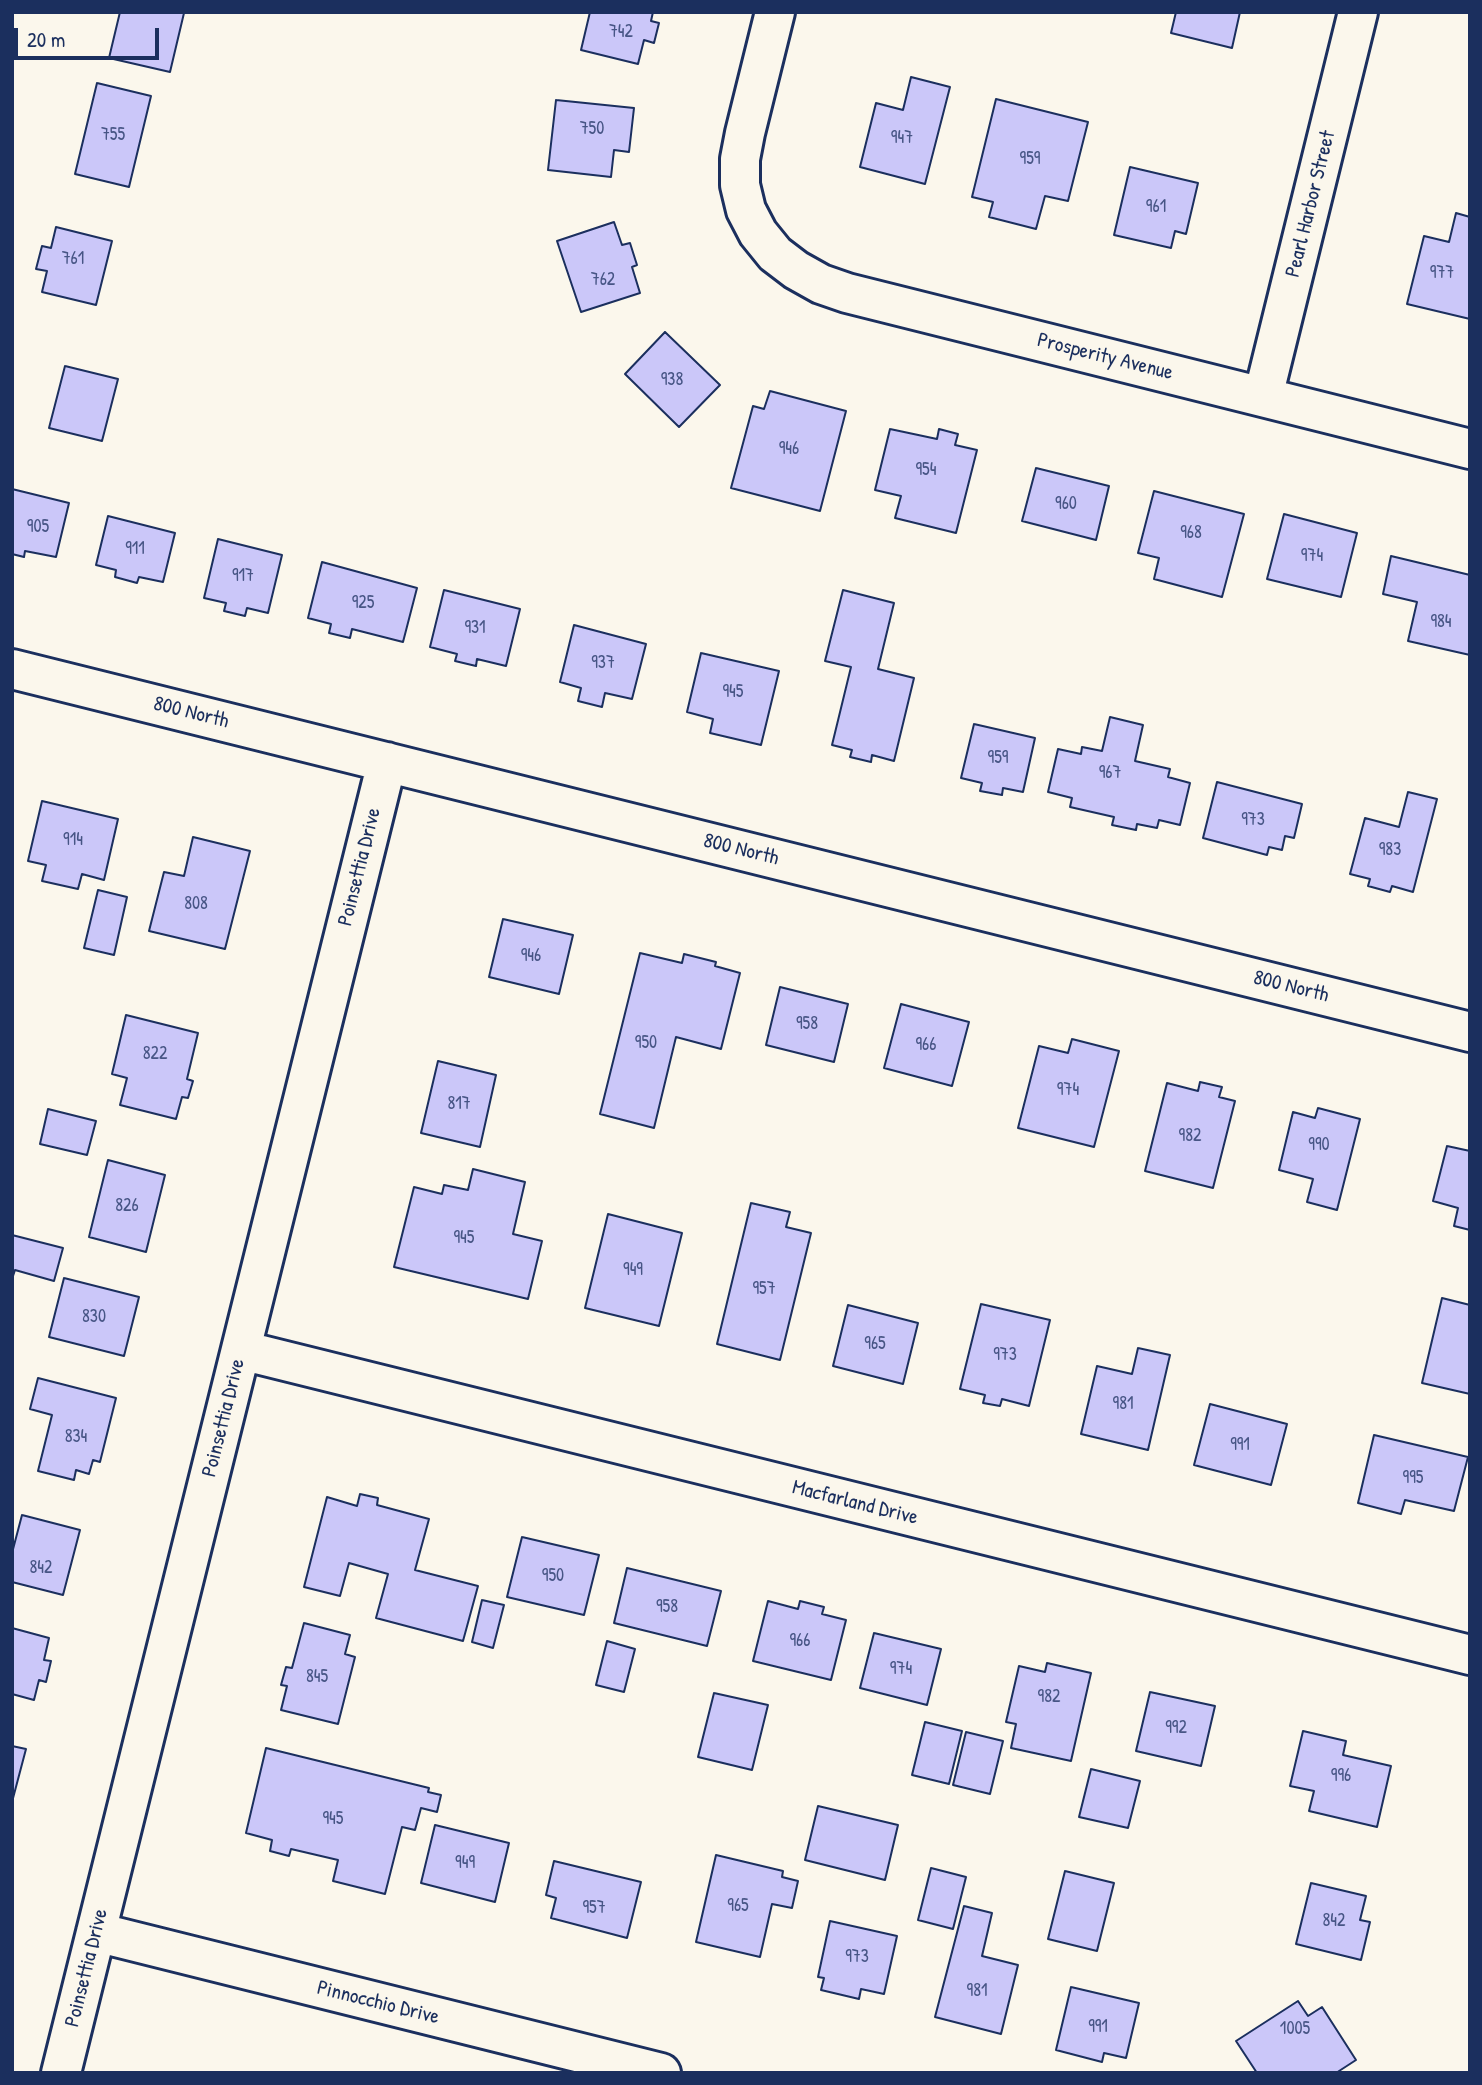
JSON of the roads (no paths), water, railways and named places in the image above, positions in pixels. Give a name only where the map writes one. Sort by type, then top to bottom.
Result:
[{"type":"street","name":"Prosperity Avenue","points":[[775,12],[740,159],[740,185],[746,210],[758,233],[775,254],[796,270],[821,284],[847,293],[1470,449]]},
{"type":"street","name":"Pearl Harbor Street","points":[[1263,397],[1358,12]]},
{"type":"street","name":"800 North","points":[[12,669],[1470,1032]]},
{"type":"street","name":"Poinsettia Drive","points":[[61,2073],[387,762]]},
{"type":"street","name":"Macfarland Drive","points":[[241,1350],[1470,1656]]},
{"type":"street","name":"Pinnocchio Drive","points":[[96,1932],[661,2073]]}]
